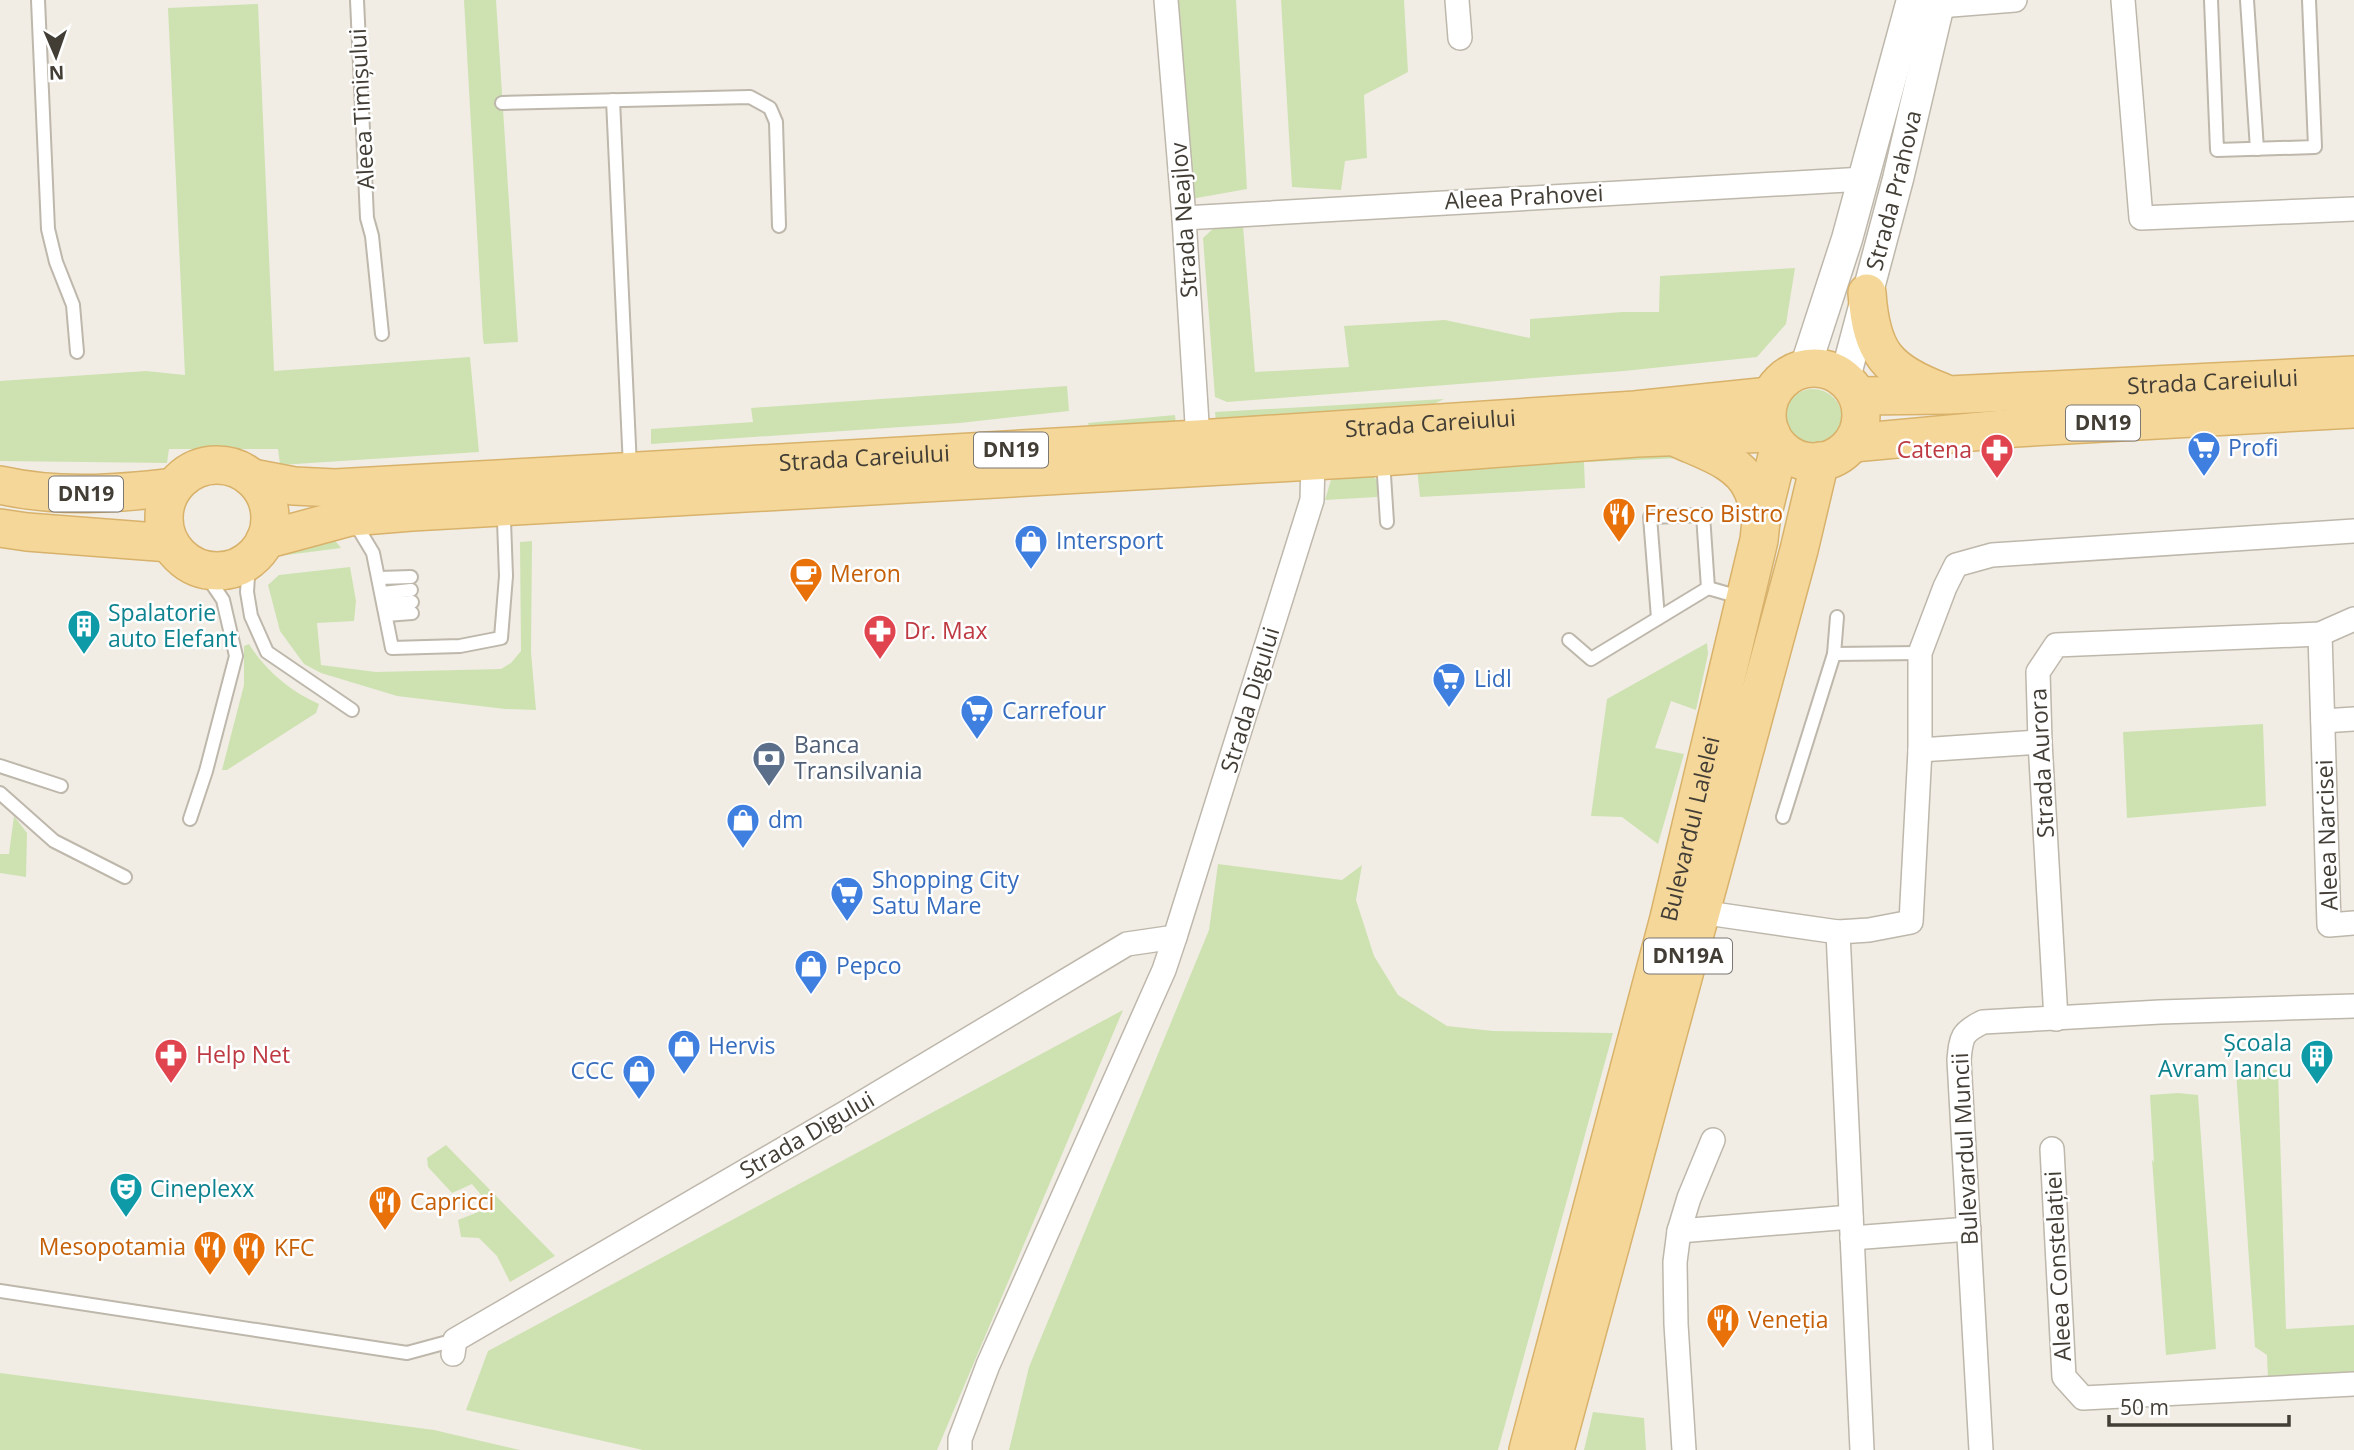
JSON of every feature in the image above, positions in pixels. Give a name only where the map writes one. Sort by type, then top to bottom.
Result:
[{"type":"main road","points":[[1867,293],[1872,334],[1895,369],[1912,381],[1950,395]]},
{"type":"main road","name":"DN19","points":[[1805,368],[1822,367],[1837,372],[1852,387]]},
{"type":"main road","points":[[1775,440],[1767,411],[1770,396],[1778,383],[1790,373],[1805,368]]},
{"type":"main road","name":"Strada Careiului","points":[[1852,387],[1950,395],[2354,375]]},
{"type":"main road","points":[[1852,387],[1862,412],[1860,429],[1853,443]]},
{"type":"main road","name":"Strada Careiului","points":[[252,478],[293,486],[335,488],[1198,439],[1622,411],[1770,396]]},
{"type":"main road","name":"Strada Careiului","points":[[1853,443],[2015,428],[2354,409]]},
{"type":"main road","points":[[1675,437],[1737,468],[1746,477],[1753,491],[1761,521]]},
{"type":"main road","name":"Strada Careiului","points":[[257,550],[350,517],[1382,457],[1637,438],[1775,440]]},
{"type":"main road","name":"DN19","points":[[1775,440],[1797,459],[1820,461],[1841,454],[1853,443]]},
{"type":"main road","name":"Bulevardul Lalelei","points":[[1528,1450],[1669,918],[1759,540],[1775,440]]},
{"type":"main road","name":"Bulevardul Lalelei","points":[[1555,1450],[1799,550],[1820,461]]},
{"type":"main road","name":"DN19","points":[[0,485],[27,491],[122,493],[173,487],[186,474],[202,466],[219,464],[237,468],[252,478]]},
{"type":"main road","points":[[252,478],[263,491],[269,507],[270,523],[257,550]]},
{"type":"main road","points":[[173,487],[166,500],[164,529],[178,554],[202,569]]},
{"type":"main road","name":"DN19","points":[[13,534],[170,543]]},
{"type":"main road","name":"DN19","points":[[202,569],[228,570],[257,550]]},
{"type":"street","name":"Strada Neajlov","points":[[1166,0],[1184,218],[1198,439]]},
{"type":"street","points":[[1457,0],[1460,38]]},
{"type":"street","points":[[1930,2],[2015,0]]},
{"type":"street","points":[[2123,0],[2141,218],[2354,209]]},
{"type":"street","name":"Strada Prahova","points":[[1805,368],[1864,179],[1930,2]]},
{"type":"street","name":"Strada Prahova","points":[[1852,387],[1867,293],[1898,179],[1930,2]]},
{"type":"street","name":"Aleea Prahovei","points":[[1184,218],[1864,179]]},
{"type":"street","name":"Strada Digului","points":[[960,1450],[960,1438],[988,1366],[1164,970],[1312,500],[1313,460]]},
{"type":"street","points":[[1700,912],[1838,932],[1911,922],[1920,750],[1920,653],[1956,565],[1992,555],[2354,531]]},
{"type":"street","name":"Strada Aurora","points":[[2056,1019],[2038,672],[2056,645],[2320,634],[2354,619]]},
{"type":"street","name":"Aleea Narcisei","points":[[2320,634],[2329,925],[2354,923]]},
{"type":"street","points":[[2323,721],[2354,719]]},
{"type":"street","points":[[1920,750],[2040,742]]},
{"type":"street","points":[[1838,932],[1862,1450]]},
{"type":"street","name":"Strada Digului","points":[[454,1347],[1127,944],[1175,937]]},
{"type":"street","name":"Bulevardul Muncii","points":[[1981,1450],[1959,1060],[1960,1041],[1967,1029],[1983,1022],[2160,1012],[2354,1006]]},
{"type":"street","points":[[1684,1450],[1675,1262],[1679,1231],[1689,1198],[1713,1140]]},
{"type":"street","name":"Aleea Constelației","points":[[2052,1149],[2064,1377],[2084,1398],[2354,1384]]},
{"type":"street","points":[[1679,1231],[1969,1229]]},
{"type":"lane","points":[[38,0],[48,229],[56,262],[73,305],[77,352]]},
{"type":"lane","name":"Aleea Timișului","points":[[357,0],[367,218],[372,236],[382,334]]},
{"type":"lane","points":[[2211,0],[2217,150],[2315,146],[2309,0]]},
{"type":"lane","points":[[2247,0],[2257,149]]},
{"type":"lane","points":[[502,103],[750,97],[770,108],[776,122],[779,226]]},
{"type":"lane","points":[[613,100],[630,471]]},
{"type":"lane","points":[[1382,457],[1387,522]]},
{"type":"lane","points":[[350,517],[373,554],[392,649],[460,646],[501,638],[507,537],[504,521],[515,507]]},
{"type":"lane","points":[[1658,618],[1650,517],[1703,515],[1709,588]]},
{"type":"lane","points":[[257,550],[247,592],[251,616],[267,652],[352,710]]},
{"type":"lane","points":[[190,819],[206,771],[236,656],[223,600],[202,569]]},
{"type":"lane","points":[[379,579],[412,595]]},
{"type":"lane","points":[[1569,640],[1591,659],[1709,588],[1744,598]]},
{"type":"lane","points":[[384,604],[412,595]]},
{"type":"lane","points":[[384,604],[412,595]]},
{"type":"lane","points":[[1783,817],[1834,654],[1837,617]]},
{"type":"lane","points":[[1834,654],[1920,653]]},
{"type":"lane","points":[[0,765],[61,786]]},
{"type":"lane","points":[[0,793],[54,841],[125,877]]},
{"type":"lane","points":[[0,1292],[407,1353],[454,1347]]},
{"type":"green space","points":[[464,0],[496,0],[518,342],[484,344],[483,339]]},
{"type":"green space","points":[[1176,0],[1236,0],[1247,189],[1191,199]]},
{"type":"green space","points":[[1281,0],[1404,0],[1408,72],[1364,95],[1367,158],[1345,161],[1341,190],[1292,187]]},
{"type":"green space","points":[[258,4],[274,371],[470,357],[479,452],[280,465],[278,449],[169,449],[167,463],[0,461],[0,381],[146,371],[185,375],[168,8]]},
{"type":"green space","points":[[1216,226],[1243,226],[1255,372],[1349,367],[1344,326],[1445,320],[1530,338],[1530,319],[1659,312],[1660,276],[1795,268],[1786,324],[1757,357],[1624,371],[1227,402],[1215,397],[1203,238]]},
{"type":"green space","points":[[1067,386],[1069,411],[960,423],[651,444],[651,429],[753,422],[751,408]]},
{"type":"green space","points":[[1807,389],[1819,389],[1834,397],[1842,412],[1842,424],[1834,439],[1819,447],[1807,447],[1792,439],[1784,424],[1784,412],[1792,397]]},
{"type":"green space","points":[[1444,399],[1426,408],[1217,430],[1215,412]]},
{"type":"green space","points":[[1175,415],[1176,425],[1093,440],[1088,423]]},
{"type":"green space","points":[[1681,444],[1682,458],[1584,462],[1585,488],[1420,497],[1417,468]]},
{"type":"green space","points":[[1368,472],[1377,480],[1377,497],[1325,500],[1333,473]]},
{"type":"green space","points":[[333,538],[341,548],[271,557]]},
{"type":"green space","points":[[532,541],[531,652],[536,710],[505,709],[397,696],[321,673],[304,664],[280,631],[268,585],[279,575],[350,567],[356,601],[354,621],[317,623],[321,665],[376,672],[501,669],[511,663],[521,651],[520,542]]},
{"type":"green space","points":[[1707,643],[1708,654],[1696,710],[1671,701],[1655,748],[1684,754],[1658,844],[1622,817],[1591,816],[1607,699]]},
{"type":"green space","points":[[249,644],[279,679],[319,704],[316,713],[227,770],[222,770],[244,685],[244,646]]},
{"type":"green space","points":[[2263,724],[2266,806],[2127,818],[2123,732]]},
{"type":"green space","points":[[14,816],[27,833],[26,877],[0,873],[0,854],[9,854]]},
{"type":"green space","points":[[1218,864],[1342,880],[1362,865],[1356,900],[1374,956],[1398,995],[1447,1026],[1493,1031],[1613,1033],[1498,1450],[1009,1450],[1029,1367],[1209,930]]},
{"type":"green space","points":[[1123,1010],[937,1450],[643,1450],[466,1410],[488,1351]]},
{"type":"green space","points":[[2278,1070],[2286,1329],[2354,1325],[2354,1375],[2268,1379],[2267,1355],[2255,1347],[2236,1071]]},
{"type":"green space","points":[[2150,1095],[2198,1095],[2216,1349],[2166,1355]]},
{"type":"green space","points":[[446,1145],[555,1256],[510,1282],[497,1256],[479,1238],[461,1237],[458,1220],[491,1207],[472,1184],[452,1193],[428,1167],[427,1158]]},
{"type":"green space","points":[[0,1373],[434,1430],[520,1450],[0,1450]]},
{"type":"green space","points":[[1593,1412],[1644,1418],[1646,1450],[1584,1450]]},
{"type":"place","name":"Profi","points":[[2204,478]]},
{"type":"place","name":"Catena","points":[[1997,480]]},
{"type":"place","name":"Fresco Bistro","points":[[1619,544]]},
{"type":"place","name":"Intersport","points":[[1031,571]]},
{"type":"place","name":"Meron","points":[[806,604]]},
{"type":"place","name":"Spalatorie auto Elefant","points":[[84,656]]},
{"type":"place","name":"Dr. Max","points":[[880,661]]},
{"type":"place","name":"Lidl","points":[[1449,709]]},
{"type":"place","name":"Carrefour","points":[[977,741]]},
{"type":"place","name":"Banca Transilvania","points":[[769,788]]},
{"type":"place","name":"dm","points":[[743,850]]},
{"type":"place","name":"Shopping City Satu Mare","points":[[847,923]]},
{"type":"place","name":"Pepco","points":[[811,996]]},
{"type":"place","name":"Hervis","points":[[684,1076]]},
{"type":"place","name":"Help Net","points":[[171,1085]]},
{"type":"place","name":"Școala Avram Iancu","points":[[2317,1086]]},
{"type":"place","name":"CCC","points":[[639,1101]]},
{"type":"place","name":"Cineplexx","points":[[126,1219]]},
{"type":"place","name":"Capricci","points":[[385,1232]]},
{"type":"place","name":"Mesopotamia","points":[[210,1277]]},
{"type":"place","name":"KFC","points":[[249,1278]]},
{"type":"place","name":"Veneția","points":[[1723,1350]]}]
